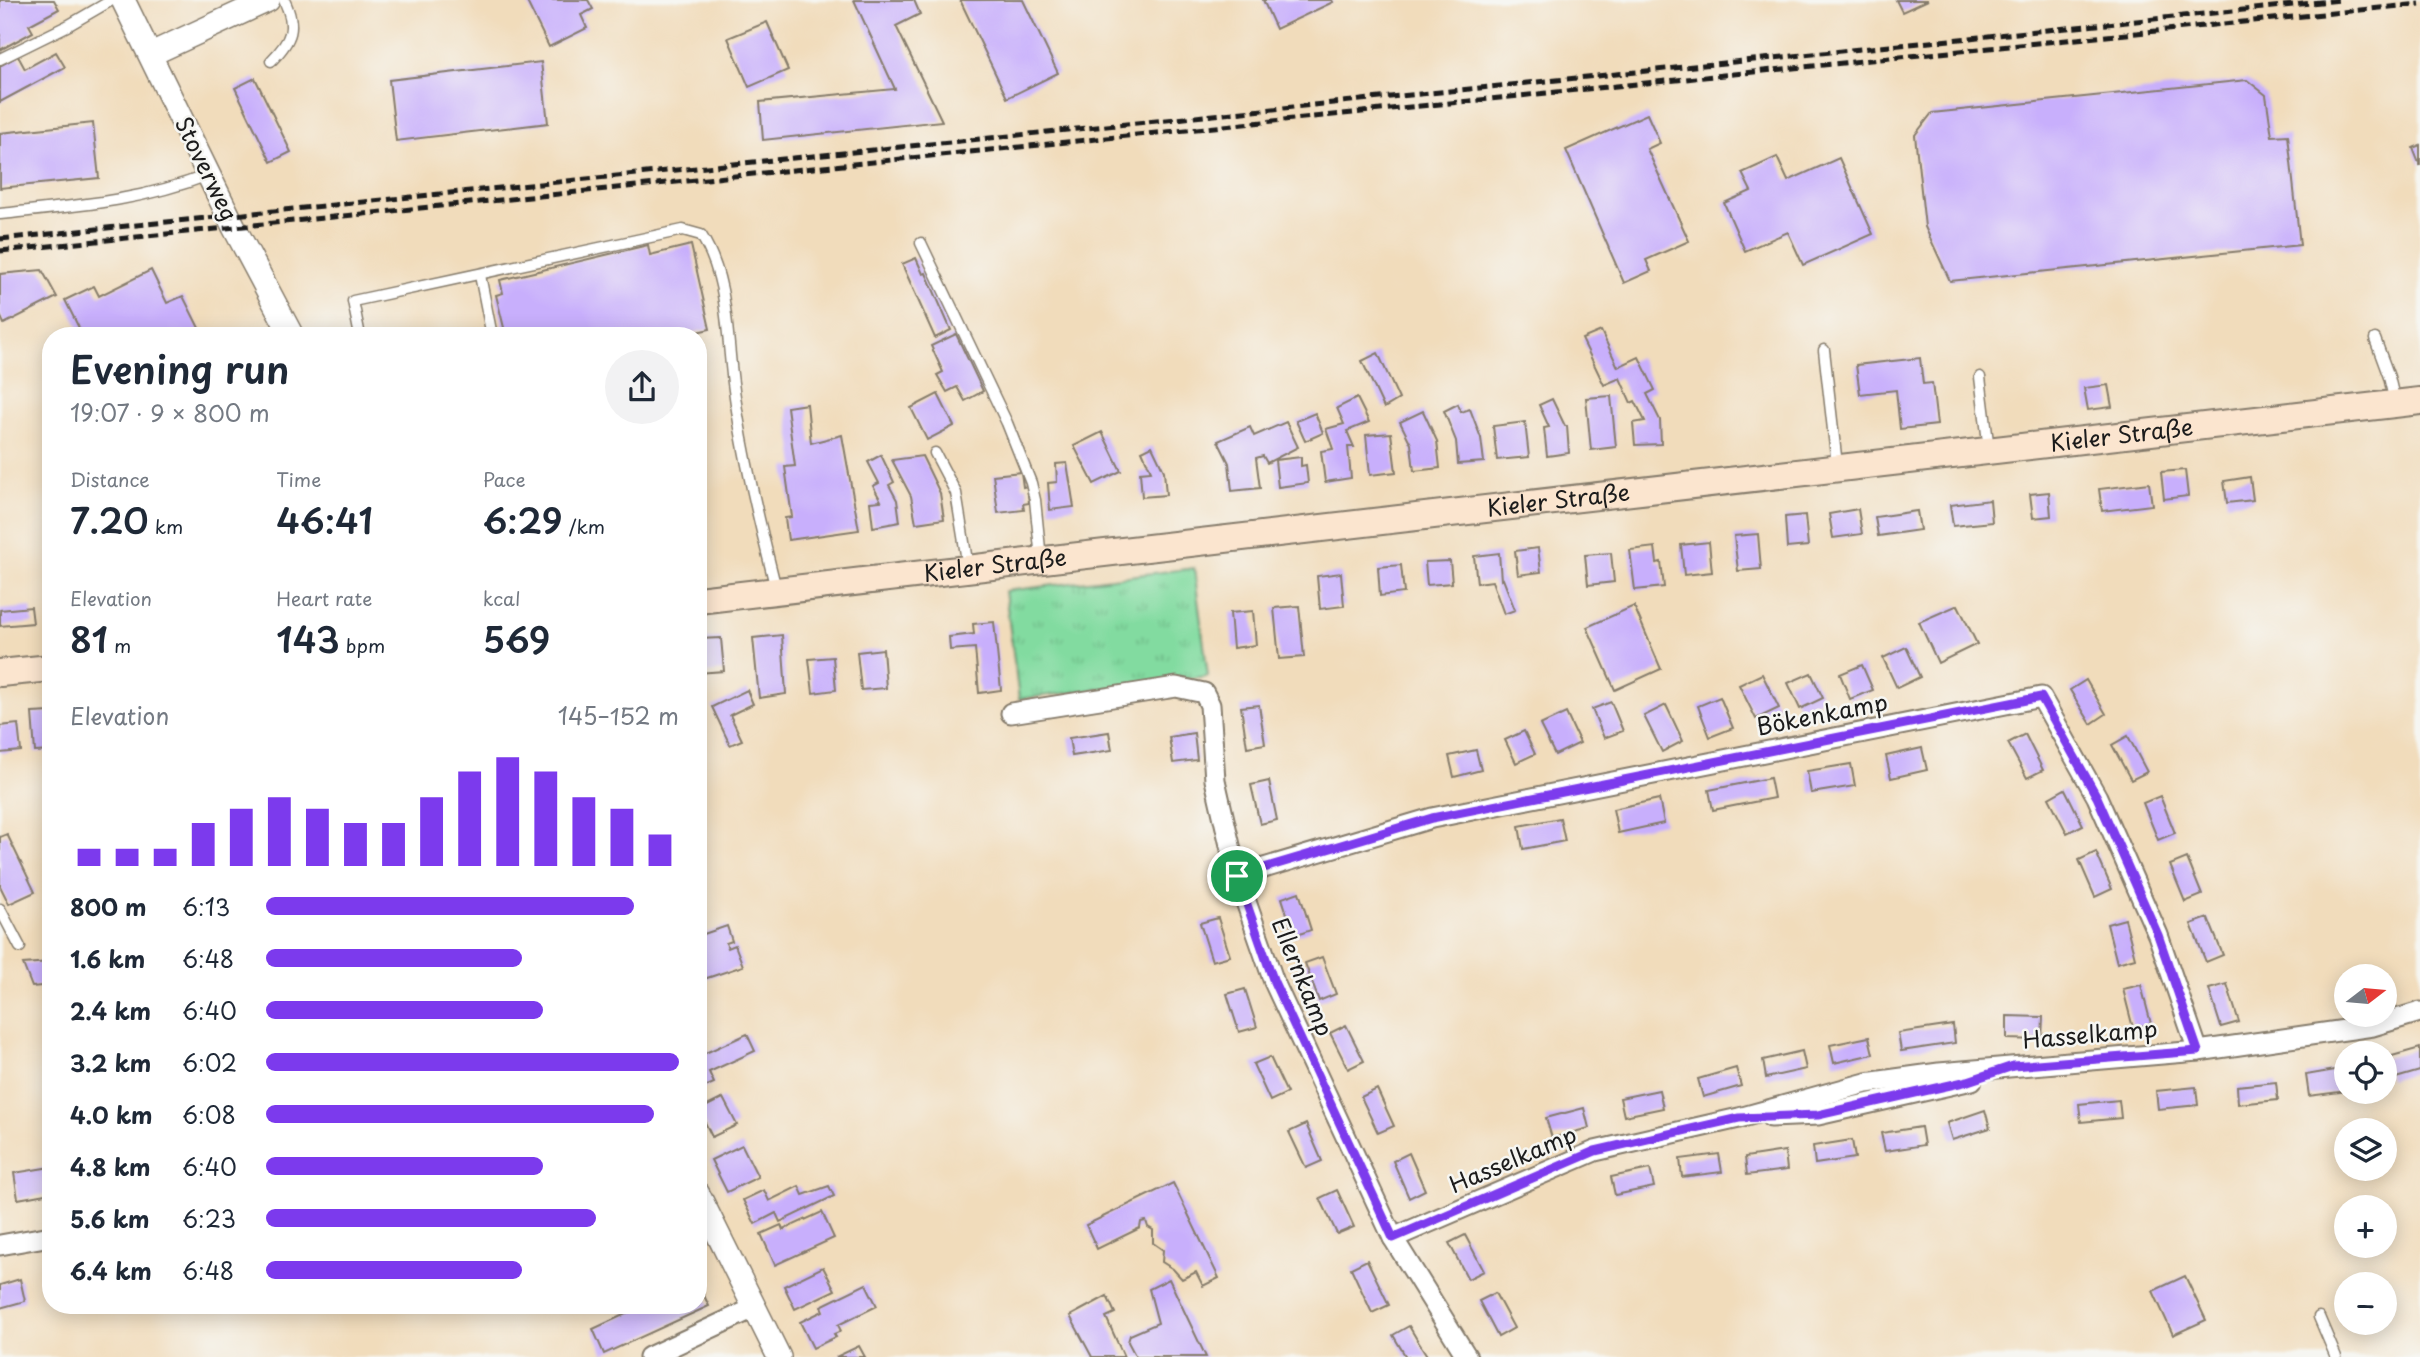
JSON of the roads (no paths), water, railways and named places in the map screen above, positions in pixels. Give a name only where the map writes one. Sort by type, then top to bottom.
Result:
[{"type":"main road","name":"Kieler Straße","points":[[707,599],[2407,402]]},
{"type":"main road","points":[[0,673],[42,669]]},
{"type":"street","name":"Stoverweg","points":[[123,0],[208,175],[287,327]]},
{"type":"street","points":[[151,54],[268,0]]},
{"type":"street","name":"Ellernkamp","points":[[1011,713],[1176,687],[1204,693],[1210,705],[1216,780],[1237,876],[1274,982],[1393,1238],[1467,1357]]},
{"type":"street","name":"Bökenkamp","points":[[1237,876],[1432,818],[2041,697],[2097,797],[2158,935],[2198,1051]]},
{"type":"street","name":"Hasselkamp","points":[[1393,1238],[1595,1151],[1739,1118],[1866,1083],[2013,1066],[2198,1051],[2373,1026],[2420,1012]]},
{"type":"street","points":[[707,1212],[779,1357]]},
{"type":"street","points":[[0,1245],[42,1238]]},
{"type":"street","points":[[649,1357],[754,1308]]},
{"type":"lane","points":[[0,59],[112,0]]},
{"type":"lane","points":[[271,61],[291,35],[291,15],[284,0]]},
{"type":"lane","points":[[0,214],[128,199],[171,189],[208,175]]},
{"type":"lane","points":[[358,327],[353,301],[683,230],[701,235],[712,253],[727,318],[734,390],[776,591]]},
{"type":"lane","points":[[921,243],[1007,423],[1031,483],[1041,559]]},
{"type":"lane","points":[[480,275],[490,327]]},
{"type":"lane","points":[[2375,339],[2389,377],[2407,402]]},
{"type":"lane","points":[[1824,350],[1838,470]]},
{"type":"lane","points":[[1980,377],[1989,450]]},
{"type":"lane","points":[[935,453],[956,493],[968,568]]},
{"type":"lane","points":[[0,909],[20,947]]},
{"type":"lane","points":[[2319,1317],[2336,1357]]},
{"type":"railway","points":[[0,239],[2341,0]]},
{"type":"railway","points":[[0,251],[2420,4]]}]
